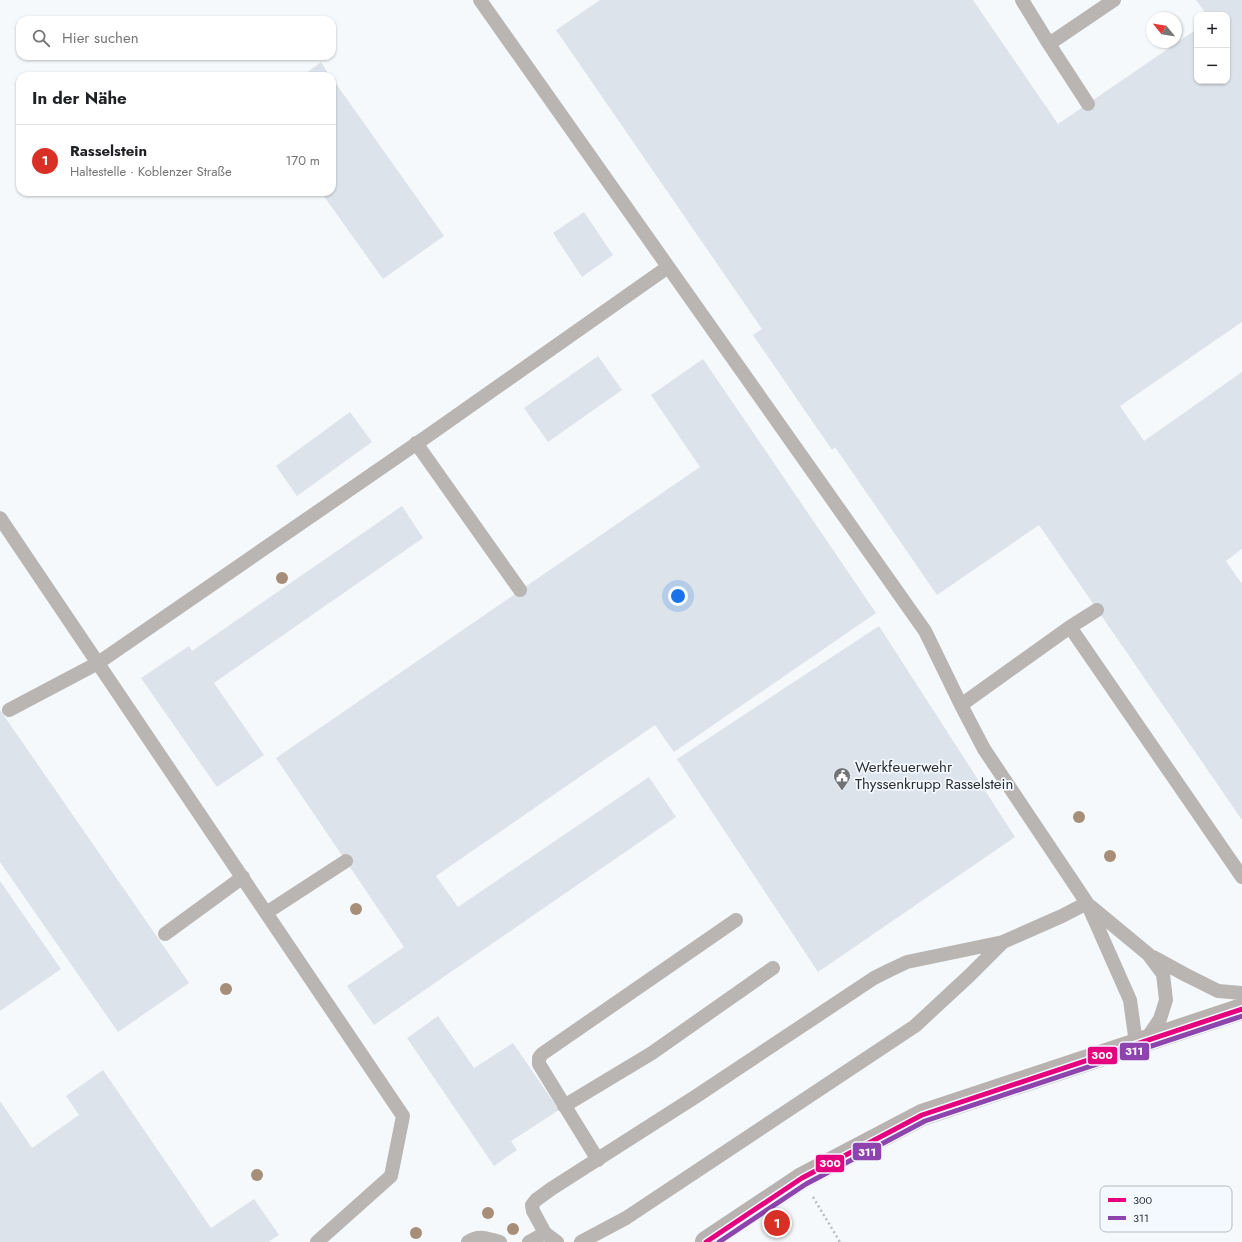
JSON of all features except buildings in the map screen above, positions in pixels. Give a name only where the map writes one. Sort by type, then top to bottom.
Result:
[{"type":"street","points":[[706,1242],[802,1178],[922,1115],[1242,1009]]},
{"type":"lane","points":[[480,0],[925,631],[984,749],[1087,903],[1130,1000],[1141,1042]]},
{"type":"lane","points":[[1022,0],[1088,104]]},
{"type":"lane","points":[[1049,44],[1114,0]]},
{"type":"lane","points":[[9,710],[98,662],[668,267]]},
{"type":"lane","points":[[416,443],[520,590]]},
{"type":"lane","points":[[0,518],[403,1116],[391,1176],[317,1242]]},
{"type":"lane","points":[[961,705],[1070,627],[1097,610]]},
{"type":"lane","points":[[1070,627],[1242,878]]},
{"type":"lane","points":[[266,913],[346,861]]},
{"type":"lane","points":[[165,934],[243,878]]},
{"type":"lane","points":[[557,1242],[545,1234],[533,1211],[532,1205],[536,1200],[874,978],[907,962],[1003,942],[1062,916],[1087,903]]},
{"type":"lane","points":[[1087,903],[1148,954],[1186,975],[1218,990],[1242,993]]},
{"type":"lane","points":[[598,1160],[539,1064],[539,1058],[542,1054],[736,920]]},
{"type":"lane","points":[[581,1242],[626,1218],[915,1026],[964,981],[1003,942]]},
{"type":"lane","points":[[1141,1042],[1160,1019],[1166,1000],[1163,974],[1148,954]]},
{"type":"lane","points":[[564,1106],[652,1053],[773,968]]},
{"type":"lane","points":[[529,1242],[545,1234]]},
{"type":"lane","points":[[468,1242],[474,1238],[483,1237],[500,1242]]},
{"type":"path","points":[[802,1178],[840,1242]]},
{"type":"path","points":[[807,1201],[813,1197]]},
{"type":"transit line","name":"300","points":[[706,1242],[802,1178],[922,1115],[1242,1009]]},
{"type":"transit line","name":"311","points":[[719,1242],[806,1184],[925,1121],[1242,1016]]},
{"type":"place","name":"Werkfeuerwehr Thyssenkrupp Rasselstein","points":[[842,791]]},
{"type":"place","name":"Rasselstein","points":[[777,1223]]}]
